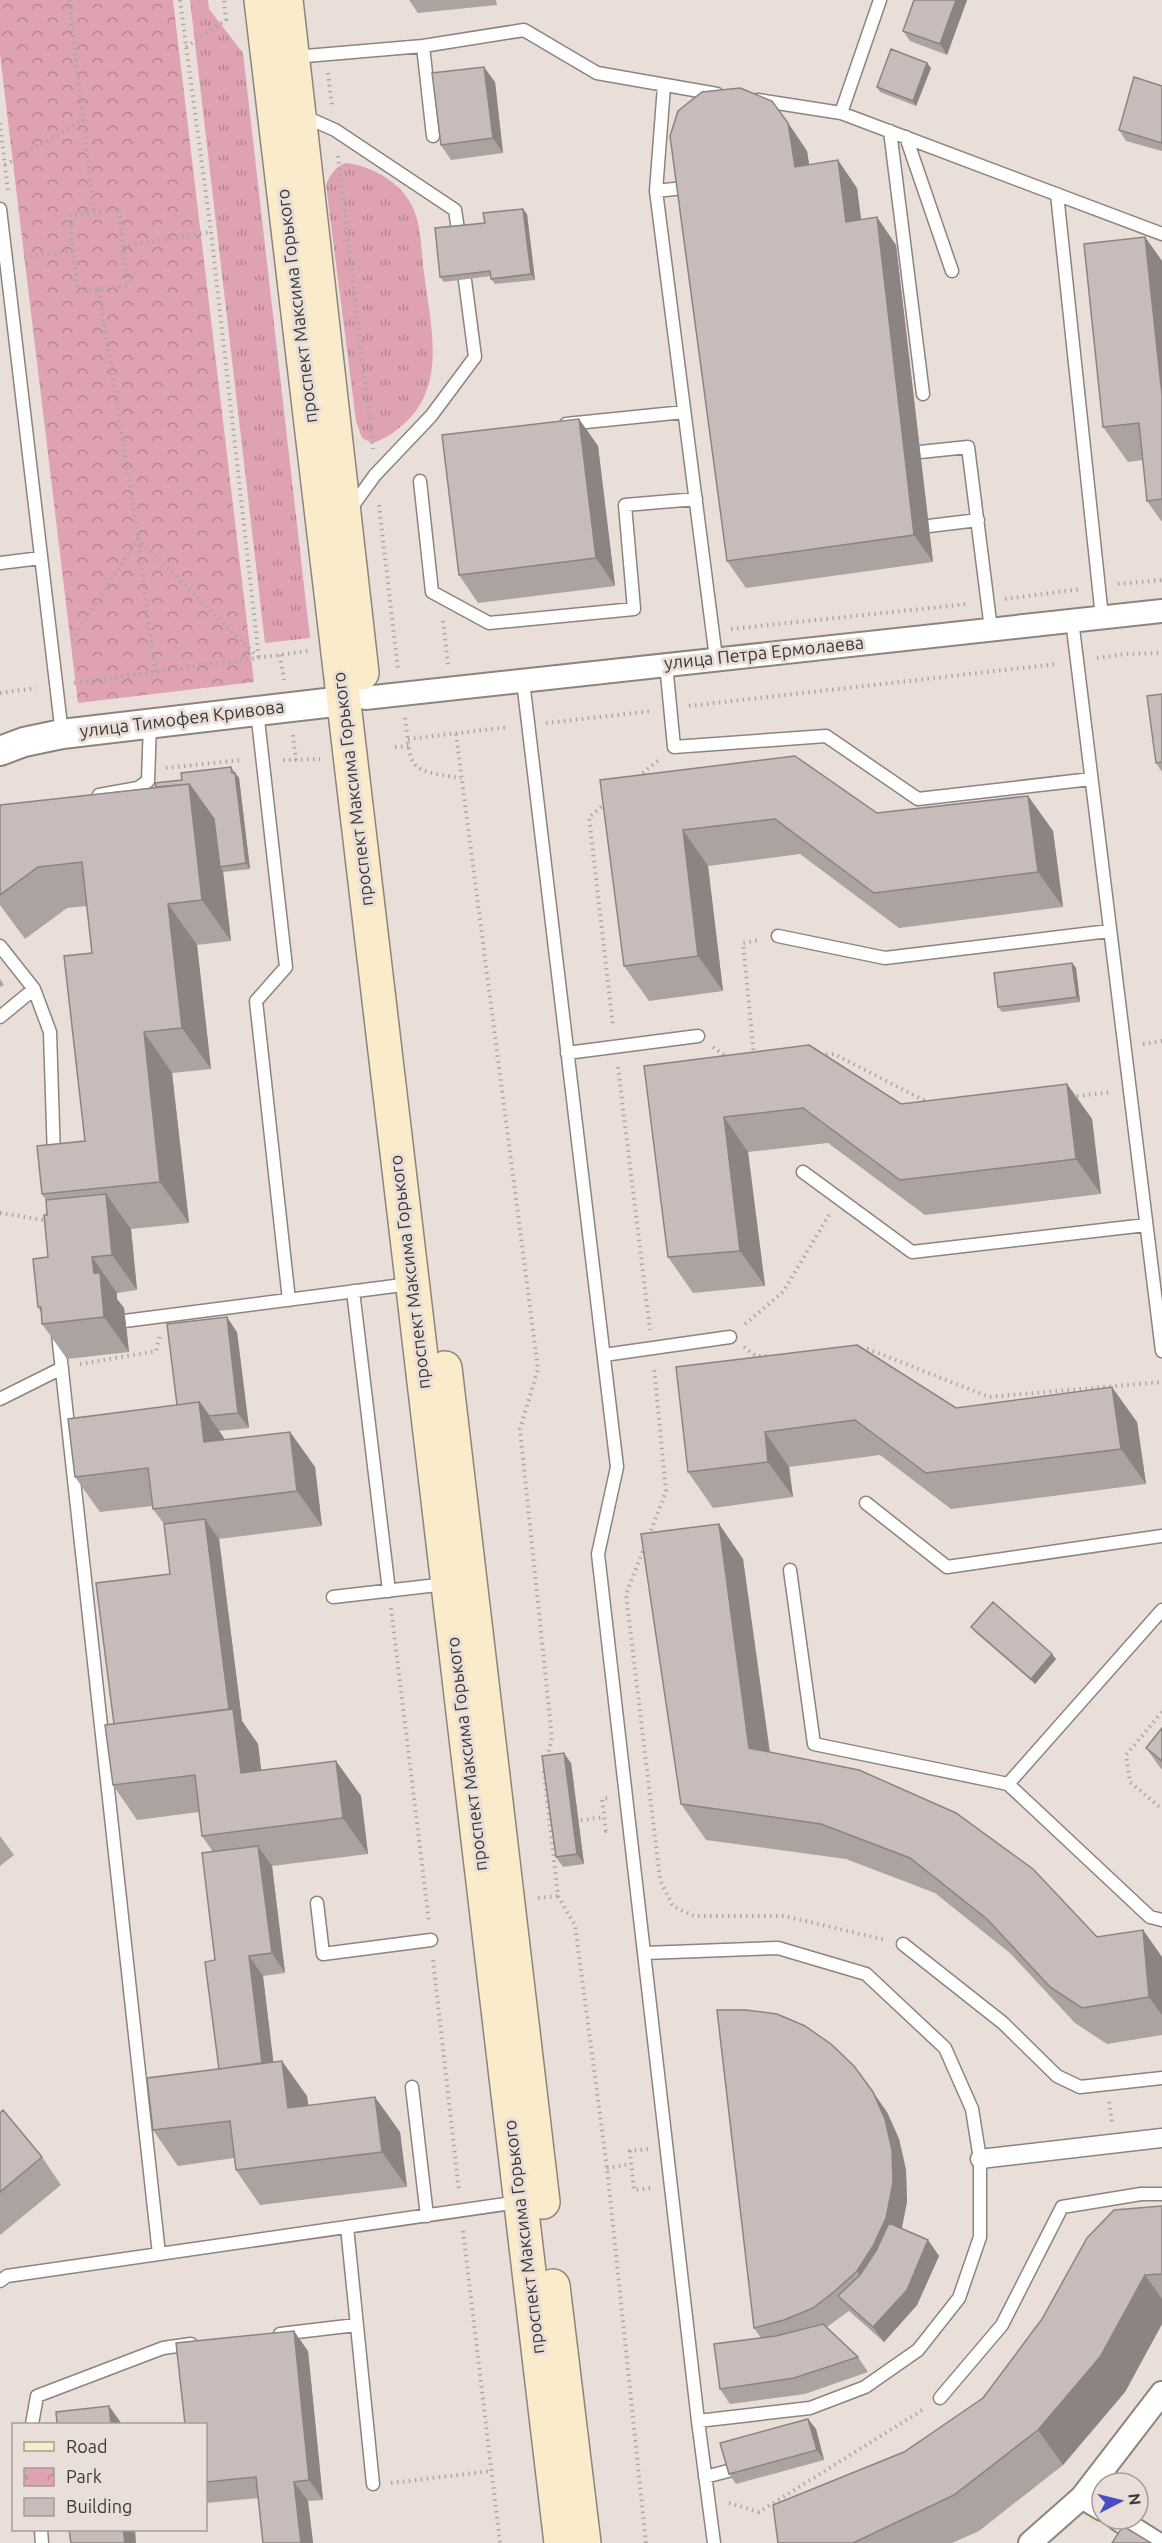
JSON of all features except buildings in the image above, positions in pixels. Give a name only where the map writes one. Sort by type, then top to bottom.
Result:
[{"type":"main road","name":"проспект Максима Горького","points":[[261,0],[354,699],[459,1582],[532,2201],[561,2543]]},
{"type":"main road","name":"проспект Максима Горького","points":[[286,0],[345,516],[354,699]]},
{"type":"main road","name":"проспект Максима Горького","points":[[532,2201],[584,2543]]},
{"type":"street","name":"улица Петра Ермолаева","points":[[354,699],[1162,611]]},
{"type":"street","name":"улица Тимофея Кривова","points":[[0,751],[24,742],[62,734],[354,699]]},
{"type":"street","points":[[980,2159],[1162,2138]]},
{"type":"street","points":[[1030,2543],[1082,2497],[1162,2393]]},
{"type":"street","points":[[1082,2497],[1090,2502]]},
{"type":"street","points":[[1137,2531],[1156,2543]]},
{"type":"lane","points":[[841,113],[880,0]]},
{"type":"lane","points":[[293,57],[423,46],[524,30],[597,73],[664,86],[841,113],[1162,234]]},
{"type":"lane","points":[[423,46],[434,136]]},
{"type":"lane","points":[[664,86],[656,191],[716,658]]},
{"type":"lane","points":[[299,114],[335,130],[455,210],[475,357],[431,416],[375,474],[345,516]]},
{"type":"lane","points":[[890,131],[923,394]]},
{"type":"lane","points":[[906,137],[952,271]]},
{"type":"lane","points":[[656,191],[692,187]]},
{"type":"lane","points":[[1057,194],[1102,617]]},
{"type":"lane","points":[[0,209],[62,734]]},
{"type":"lane","points":[[557,425],[684,412]]},
{"type":"lane","points":[[920,452],[968,447],[992,629]]},
{"type":"lane","points":[[420,481],[432,592],[489,623],[634,609],[625,505],[696,499]]},
{"type":"lane","points":[[929,526],[978,520]]},
{"type":"lane","points":[[0,563],[41,558]]},
{"type":"lane","points":[[1072,620],[1162,1351]]},
{"type":"lane","points":[[666,664],[674,747],[826,736],[918,799],[1091,779]]},
{"type":"lane","points":[[523,681],[617,1467],[598,1554],[714,2543]]},
{"type":"lane","points":[[256,710],[286,967],[256,1001],[289,1300]]},
{"type":"lane","points":[[82,798],[138,788],[148,781],[150,723]]},
{"type":"lane","points":[[778,936],[885,958],[1109,931]]},
{"type":"lane","points":[[0,946],[34,989],[50,1032],[54,1174]]},
{"type":"lane","points":[[0,1017],[34,989]]},
{"type":"lane","points":[[567,1053],[698,1036]]},
{"type":"lane","points":[[803,1172],[912,1252],[1146,1225]]},
{"type":"lane","points":[[93,1325],[423,1282]]},
{"type":"lane","points":[[353,1291],[389,1591]]},
{"type":"lane","points":[[72,1327],[57,1323],[159,2254]]},
{"type":"lane","points":[[604,1355],[730,1337]]},
{"type":"lane","points":[[0,1399],[62,1368]]},
{"type":"lane","points":[[866,1503],[947,1567],[1162,1536]]},
{"type":"lane","points":[[790,1570],[814,1744],[1008,1784],[1150,1917],[1162,1920]]},
{"type":"lane","points":[[333,1598],[459,1582]]},
{"type":"lane","points":[[1008,1784],[1162,1610]]},
{"type":"lane","points":[[317,1903],[323,1954],[431,1940]]},
{"type":"lane","points":[[903,1944],[1003,2023],[1057,2076],[1080,2086],[1162,2078]]},
{"type":"lane","points":[[645,1953],[778,1948],[866,1974],[945,2048],[972,2109],[980,2159],[980,2237],[959,2298],[918,2350],[865,2387],[810,2408],[698,2421]]},
{"type":"lane","points":[[412,2087],[427,2216]]},
{"type":"lane","points":[[940,2398],[1002,2325],[1062,2207],[1141,2194],[1162,2194]]},
{"type":"lane","points":[[0,2281],[7,2276],[532,2201]]},
{"type":"lane","points":[[347,2227],[373,2484]]},
{"type":"lane","points":[[265,2336],[356,2325]]},
{"type":"lane","points":[[32,2423],[37,2396],[163,2348],[208,2342]]},
{"type":"lane","points":[[705,2476],[732,2470]]},
{"type":"path","points":[[69,0],[94,213]]},
{"type":"path","points":[[180,0],[211,232],[259,658]]},
{"type":"path","points":[[186,47],[226,20],[224,0]]},
{"type":"path","points":[[326,54],[333,114]]},
{"type":"path","points":[[5,165],[83,120]]},
{"type":"path","points":[[339,166],[372,443]]},
{"type":"path","points":[[118,210],[128,286],[78,292],[69,216],[94,213],[118,210]]},
{"type":"path","points":[[123,246],[211,232]]},
{"type":"path","points":[[6,259],[74,251]]},
{"type":"path","points":[[99,290],[138,539],[154,672]]},
{"type":"path","points":[[378,499],[399,677]]},
{"type":"path","points":[[138,539],[259,658]]},
{"type":"path","points":[[71,641],[138,539]]},
{"type":"path","points":[[713,631],[988,602],[1099,586],[1162,580]]},
{"type":"path","points":[[440,596],[450,676]]},
{"type":"path","points":[[65,684],[312,651]]},
{"type":"path","points":[[408,739],[1126,654],[1162,653]]},
{"type":"path","points":[[280,655],[286,690]]},
{"type":"path","points":[[0,693],[37,688]]},
{"type":"path","points":[[404,714],[410,760],[416,767],[431,774],[461,778]]},
{"type":"path","points":[[150,769],[262,759],[296,761],[292,732]]},
{"type":"path","points":[[456,734],[538,1369],[520,1429],[552,1738],[543,1772],[558,1896],[575,1925],[607,2168],[646,2543]]},
{"type":"path","points":[[394,747],[409,746]]},
{"type":"path","points":[[632,782],[674,747]]},
{"type":"path","points":[[615,796],[589,817],[652,1348],[666,1491],[626,1594],[660,1880],[673,1906],[694,1916],[784,1916],[903,1944]]},
{"type":"path","points":[[765,1057],[754,1058],[743,943],[778,936]]},
{"type":"path","points":[[698,1036],[730,1059]]},
{"type":"path","points":[[811,1055],[834,1054],[939,1108]]},
{"type":"path","points":[[1062,1098],[1129,1089]]},
{"type":"path","points":[[779,1355],[756,1356],[730,1337],[783,1292],[839,1199]]},
{"type":"path","points":[[0,1214],[56,1222]]},
{"type":"path","points":[[62,1368],[156,1352],[164,1316]]},
{"type":"path","points":[[857,1350],[868,1349],[989,1397],[1162,1382]]},
{"type":"path","points":[[389,1591],[460,2201]]},
{"type":"path","points":[[1162,1712],[1126,1755],[1130,1782],[1162,1809]]},
{"type":"path","points":[[572,1821],[604,1817]]},
{"type":"path","points":[[550,1824],[561,1822]]},
{"type":"path","points":[[537,1898],[558,1896]]},
{"type":"path","points":[[630,2151],[634,2190]]},
{"type":"path","points":[[607,2168],[631,2164]]},
{"type":"path","points":[[462,2222],[500,2543]]},
{"type":"path","points":[[708,2497],[759,2512],[910,2419]]},
{"type":"path","points":[[418,2480],[491,2471]]},
{"type":"green space","points":[[0,0],[173,0],[254,682],[78,703],[0,55]]},
{"type":"green space","points":[[190,0],[208,0],[209,9],[243,53],[310,638],[265,643]]},
{"type":"green space","points":[[345,163],[364,167],[382,175],[398,187],[410,202],[419,227],[432,330],[432,368],[421,403],[397,430],[372,443],[362,438],[356,421],[326,185],[333,172]]}]
